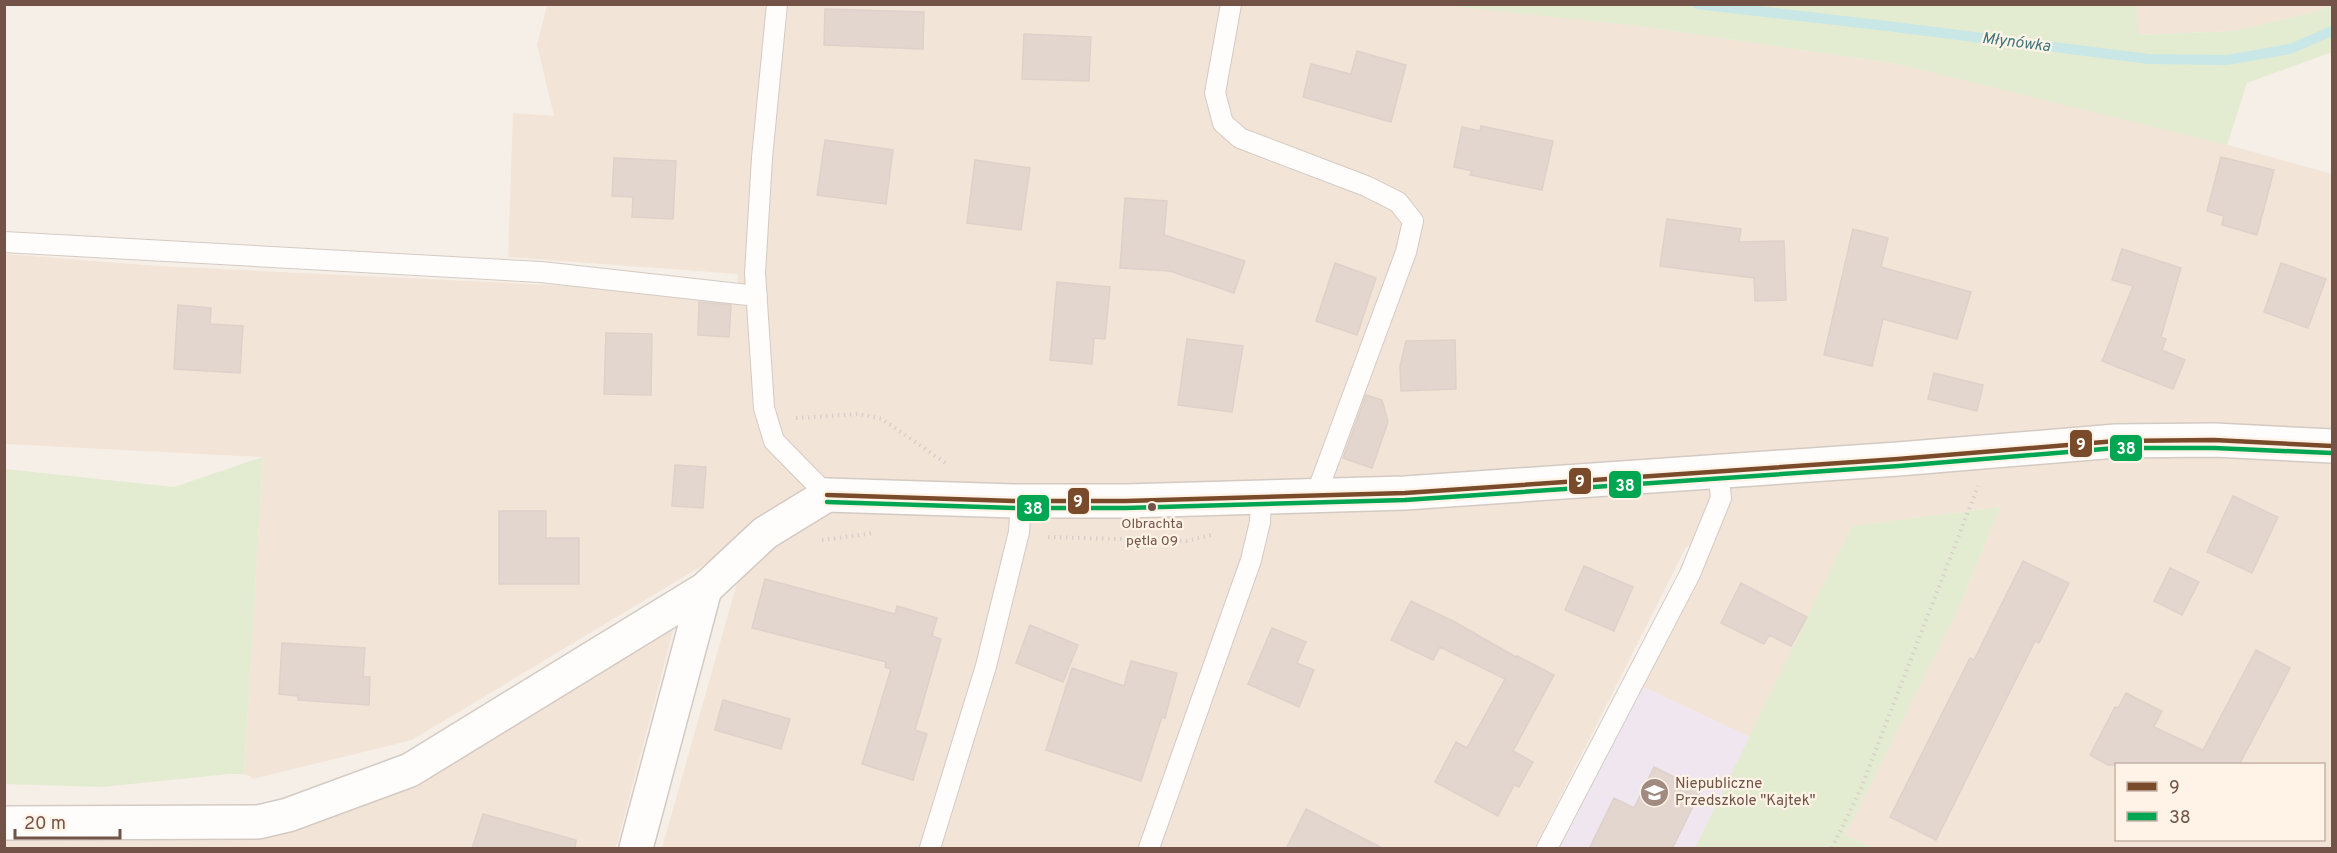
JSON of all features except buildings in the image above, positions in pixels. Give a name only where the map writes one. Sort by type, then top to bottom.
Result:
[{"type":"street","points":[[4,823],[258,822],[288,815],[410,770],[705,589],[765,533],[827,495],[1021,501],[1261,497],[1498,488],[2116,441],[2214,440],[2332,446]]},
{"type":"street","points":[[636,849],[705,589]]},
{"type":"lane","points":[[777,4],[762,158],[755,273],[764,408],[774,441],[827,495]]},
{"type":"lane","points":[[1231,4],[1215,93],[1222,123],[1240,138],[1377,191],[1398,202],[1413,221],[1406,252],[1316,495]]},
{"type":"lane","points":[[4,242],[541,272],[757,296]]},
{"type":"lane","points":[[1547,849],[1690,573],[1721,498],[1718,470]]},
{"type":"lane","points":[[1149,849],[1251,560],[1260,522],[1261,497]]},
{"type":"lane","points":[[930,849],[986,666],[1019,531],[1021,501]]},
{"type":"path","points":[[767,420],[859,414],[882,419],[954,469]]},
{"type":"path","points":[[1833,849],[1862,788],[1981,478],[1988,451]]},
{"type":"shaded area","points":[[1441,4],[1632,25],[1898,64],[2174,130],[2332,174],[2332,848],[1874,848],[1845,835],[1961,603],[2000,507],[1852,526],[1750,737],[1639,685],[1711,543],[1686,547],[1539,839],[1557,848],[662,848],[750,537],[412,740],[253,779],[244,774],[263,457],[5,444],[5,254],[158,266],[736,294],[738,274],[508,257],[513,113],[554,116],[537,45],[547,6]]},
{"type":"shaded area","points":[[2136,5],[2332,5],[2315,12],[2234,31],[2137,35]]},
{"type":"shaded area","points":[[680,604],[616,848],[5,848],[5,808],[239,816],[410,770]]},
{"type":"shaded area","name":"Niepubliczne Przedszkole \"Kajtek\"","points":[[1639,685],[1750,737],[1695,848],[1557,848]]},
{"type":"green space","points":[[2136,4],[2138,35],[2234,31],[2315,12],[2332,5],[2332,52],[2247,83],[2227,145],[1898,64],[1632,25],[1441,5]]},
{"type":"green space","points":[[263,457],[244,774],[102,787],[5,784],[5,469],[174,487]]},
{"type":"green space","points":[[2000,507],[1961,603],[1845,835],[1874,848],[1695,848],[1852,526]]},
{"type":"waterway","name":"Młynówka","points":[[1697,4],[2149,59],[2227,60],[2290,49],[2332,31]]},
{"type":"transit line","name":"9","points":[[827,495],[1014,501],[1126,501],[1405,493],[1898,459],[2116,441],[2214,440],[2332,446]]},
{"type":"transit line","name":"38","points":[[827,502],[1014,508],[1126,508],[1405,500],[1899,466],[2116,448],[2214,448],[2332,453]]},
{"type":"place","name":"Olbrachta pętla 09","points":[[1152,507]]},
{"type":"place","name":"Niepubliczne Przedszkole \"Kajtek\"","points":[[1654,793]]}]
